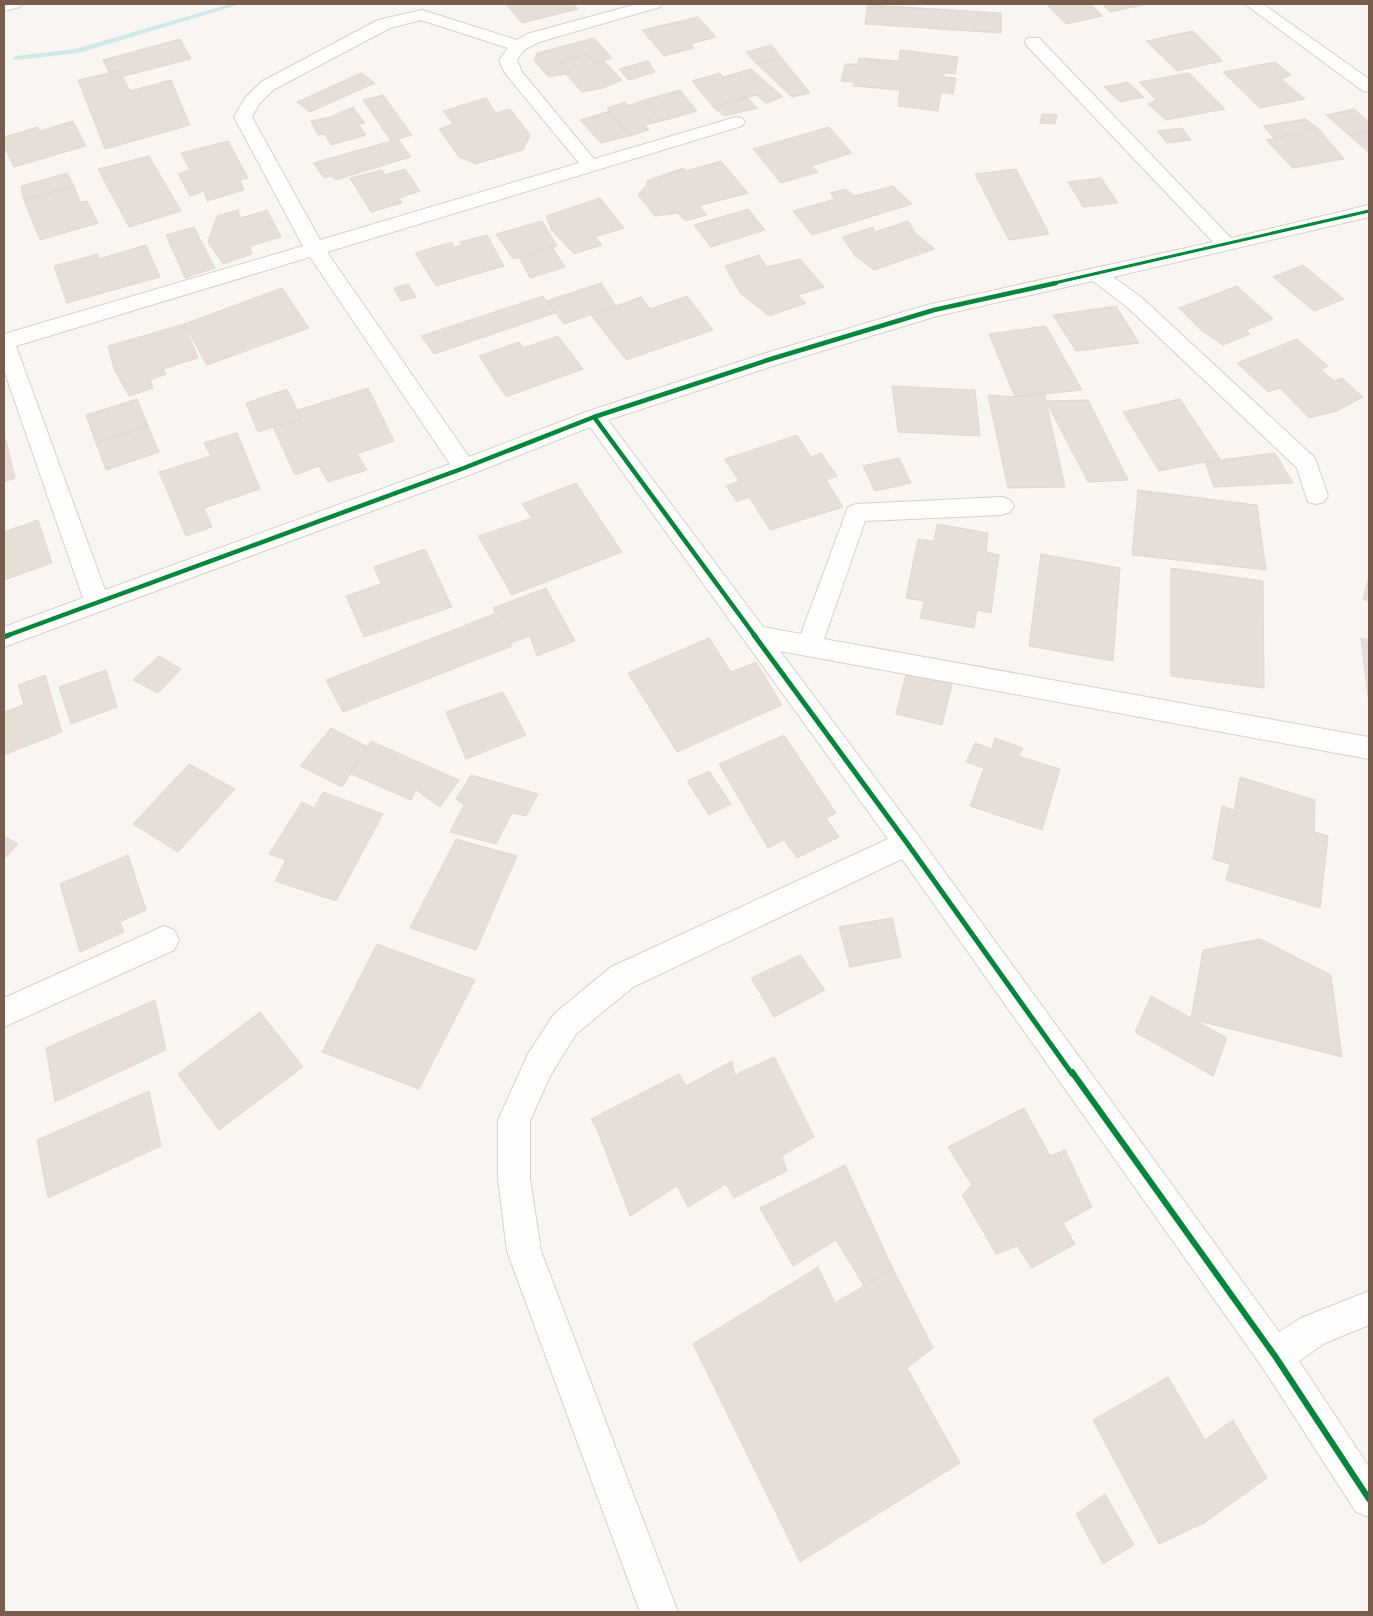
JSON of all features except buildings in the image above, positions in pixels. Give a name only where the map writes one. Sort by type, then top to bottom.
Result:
[{"type":"street","points":[[4,6],[14,4]]},
{"type":"street","points":[[590,165],[514,73],[508,60],[518,46],[533,38],[654,4]]},
{"type":"street","points":[[1253,4],[1369,87]]},
{"type":"street","points":[[464,468],[315,249],[243,117],[251,102],[267,86],[384,24],[404,18],[422,15],[518,46]]},
{"type":"street","points":[[1034,42],[1227,245]]},
{"type":"street","points":[[97,602],[4,342],[736,122]]},
{"type":"street","points":[[4,637],[464,468],[594,417],[771,359],[934,310],[1227,245],[1364,217]]},
{"type":"street","points":[[1096,274],[1134,302],[1306,464],[1316,496]]},
{"type":"street","points":[[594,417],[906,843],[1275,1356],[1369,1499]]},
{"type":"street","points":[[809,646],[856,513],[1002,506]]},
{"type":"street","points":[[755,636],[1369,748]]},
{"type":"street","points":[[659,1612],[524,1251],[514,1179],[514,1120],[540,1064],[565,1024],[622,977],[906,843]]},
{"type":"street","points":[[4,1013],[164,940]]},
{"type":"street","points":[[1275,1356],[1313,1330],[1369,1308]]},
{"type":"waterway","points":[[16,58],[76,51],[237,4]]},
{"type":"cycle path","points":[[4,637],[464,468],[594,417],[771,359],[934,310],[1227,245],[1369,211]]},
{"type":"cycle path","points":[[594,417],[907,843],[1275,1356],[1369,1499]]}]
